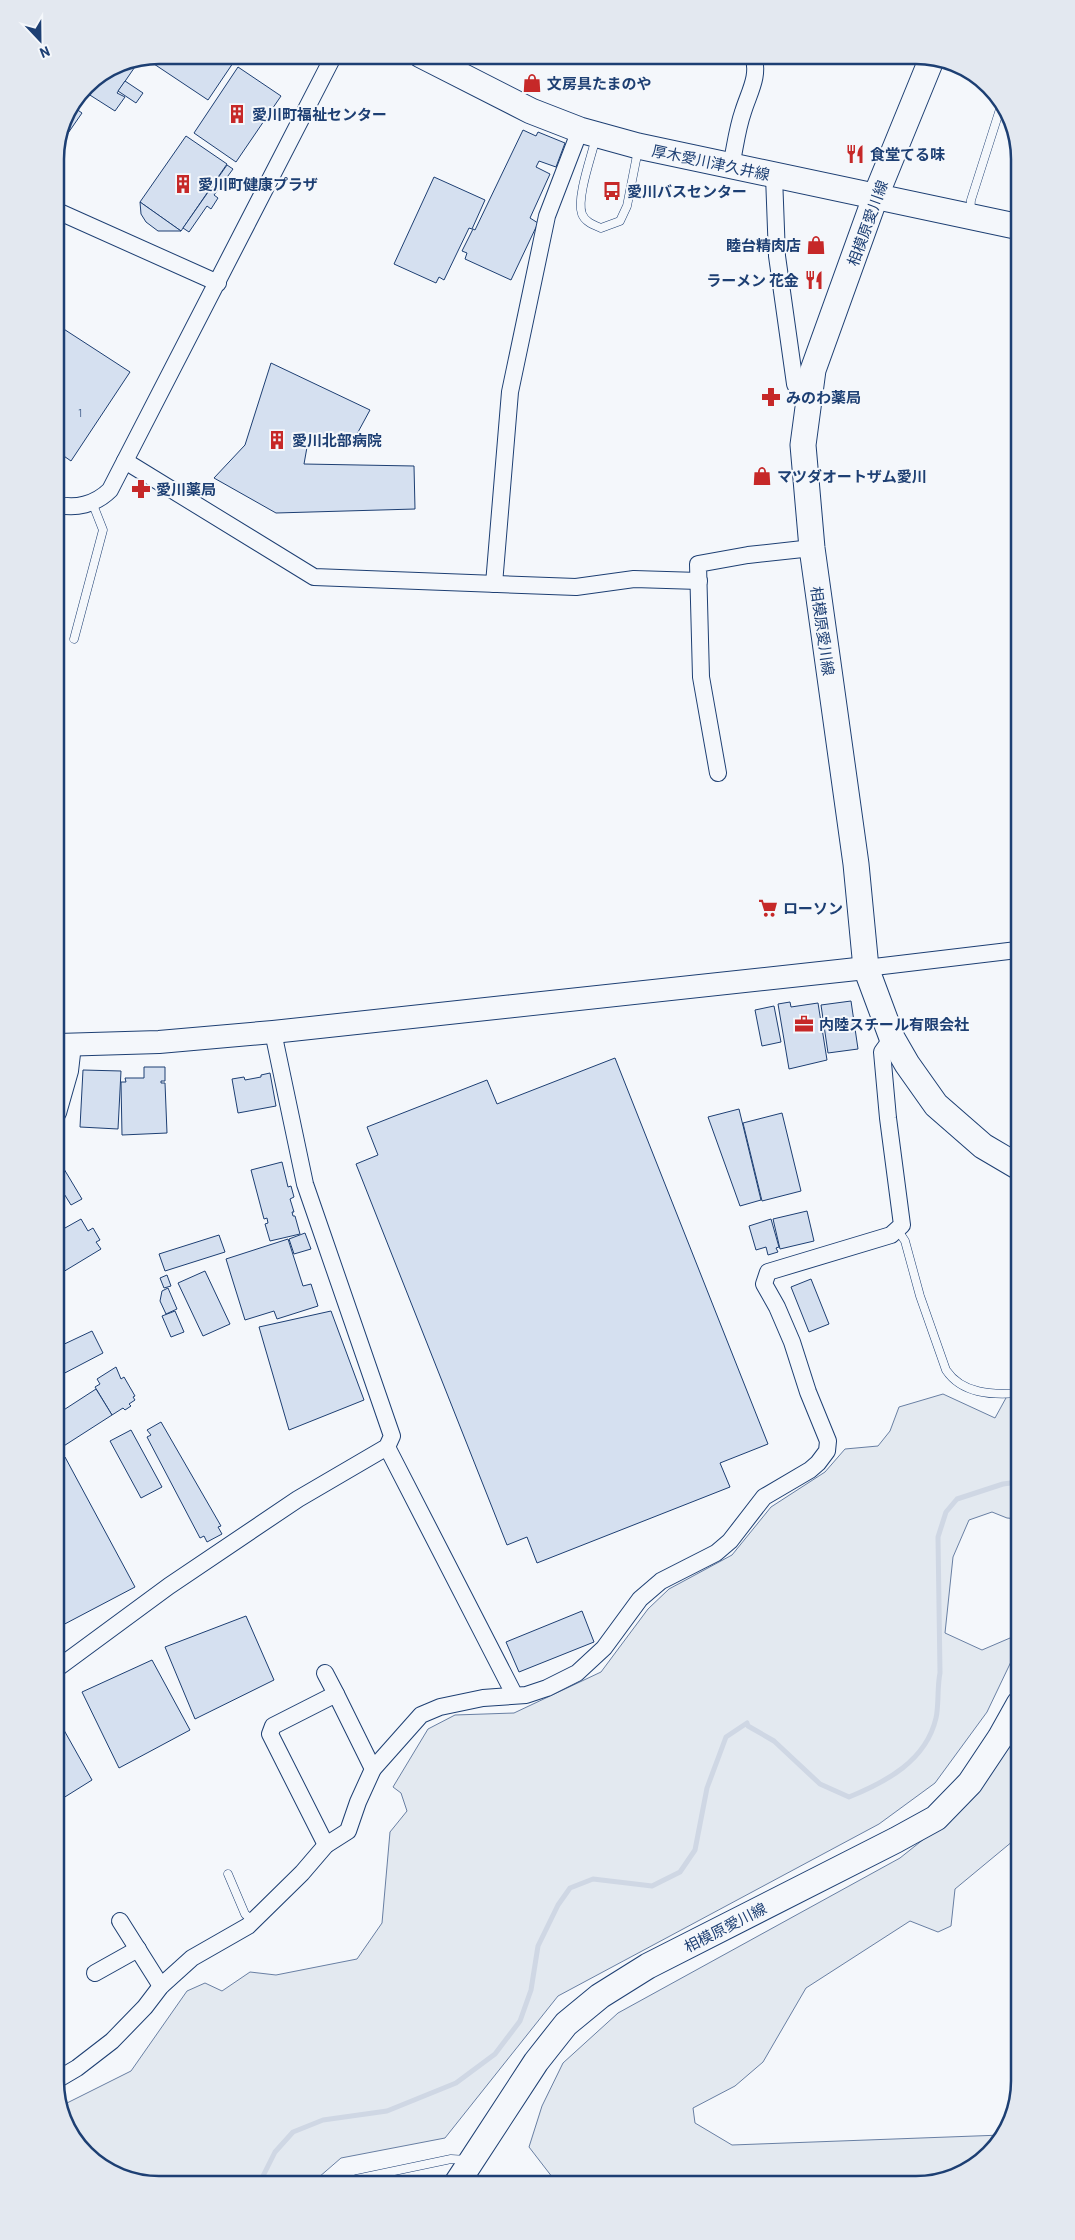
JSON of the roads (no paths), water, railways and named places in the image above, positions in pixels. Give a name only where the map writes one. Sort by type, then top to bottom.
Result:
[{"type":"main road","name":"厚木愛川津久井線","points":[[438,64],[530,112],[588,133],[774,176],[876,195],[1011,225]]},
{"type":"main road","name":"相模原愛川線","points":[[929,65],[876,195],[813,370],[806,408],[803,444],[812,548],[856,864],[866,968],[892,1038],[907,1064],[936,1105],[983,1146],[1011,1162]]},
{"type":"main road","name":"相模原愛川線","points":[[462,2176],[536,2062],[566,2024],[600,1996],[648,1966],[936,1818],[970,1783],[1011,1718]]},
{"type":"street","points":[[64,507],[92,502],[105,496],[110,490],[329,64]]},
{"type":"street","points":[[731,166],[743,111],[756,76],[756,64]]},
{"type":"street","points":[[494,584],[510,392],[547,216],[588,133]]},
{"type":"street","points":[[774,176],[777,256],[795,384],[806,408]]},
{"type":"street","points":[[64,214],[218,283]]},
{"type":"street","points":[[125,461],[314,578],[576,587],[634,579],[699,580]]},
{"type":"street","points":[[718,773],[701,677],[698,564],[748,555],[812,548]]},
{"type":"street","points":[[64,1092],[70,1071],[65,1045],[160,1042],[273,1032],[1011,951]]},
{"type":"street","points":[[64,1664],[169,1586],[261,1526],[298,1499],[388,1447],[392,1436],[305,1184],[273,1032]]},
{"type":"street","points":[[64,2076],[112,2041],[145,2007],[161,1986],[192,1958],[248,1926],[302,1873],[326,1845],[348,1831],[358,1802],[373,1769],[422,1715],[440,1707],[514,1694],[526,1694],[547,1688],[577,1673],[604,1648],[640,1600],[661,1580],[716,1553],[730,1541],[764,1497],[810,1470],[827,1451],[828,1441],[808,1392],[792,1342],[777,1306],[764,1284],[768,1272],[892,1235],[902,1225],[888,1118],[882,1052],[892,1038]]},
{"type":"street","points":[[388,1447],[514,1694]]},
{"type":"street","points":[[325,1673],[373,1769]]},
{"type":"street","points":[[326,1845],[270,1734],[273,1726],[336,1694]]},
{"type":"street","points":[[120,1920],[161,1986]]},
{"type":"street","points":[[95,1973],[138,1949]]},
{"type":"lane","points":[[969,216],[971,200],[999,113]]},
{"type":"lane","points":[[588,133],[582,214],[589,222],[601,228],[620,221],[627,206],[638,146]]},
{"type":"lane","points":[[74,639],[104,530],[92,502]]},
{"type":"lane","points":[[897,1229],[905,1241],[920,1296],[946,1370],[957,1382],[985,1394],[1011,1393]]},
{"type":"lane","points":[[228,1874],[245,1914],[253,1921]]},
{"type":"lane","points":[[370,2176],[451,2159],[472,2160]]},
{"type":"waterway","points":[[263,2176],[275,2152],[293,2132],[323,2120],[387,2111],[456,2083],[495,2054],[520,2021],[531,1990],[538,1946],[558,1905],[570,1888],[593,1879],[652,1886],[680,1872],[695,1850],[707,1788],[726,1737],[747,1723],[748,1726],[774,1741],[820,1784],[849,1797],[890,1777],[914,1758],[931,1733],[937,1713],[940,1673],[938,1537],[946,1512],[957,1499],[1011,1483]]},
{"type":"place","name":"文房具たまのや","points":[[532,83]]},
{"type":"place","name":"愛川町福祉センター","points":[[237,114]]},
{"type":"place","name":"食堂てる味","points":[[855,154]]},
{"type":"place","name":"愛川町健康プラザ","points":[[183,184]]},
{"type":"place","name":"愛川バスセンター","points":[[612,191]]},
{"type":"place","name":"睦台精肉店","points":[[816,245]]},
{"type":"place","name":"ラーメン 花金","points":[[814,280]]},
{"type":"place","name":"みのわ薬局","points":[[771,397]]},
{"type":"place","name":"愛川北部病院","points":[[277,440]]},
{"type":"place","name":"マツダオートザム愛川","points":[[762,476]]},
{"type":"place","name":"愛川薬局","points":[[141,489]]},
{"type":"place","name":"ローソン","points":[[768,908]]},
{"type":"place","name":"内陸スチール有限会社","points":[[804,1024]]}]
